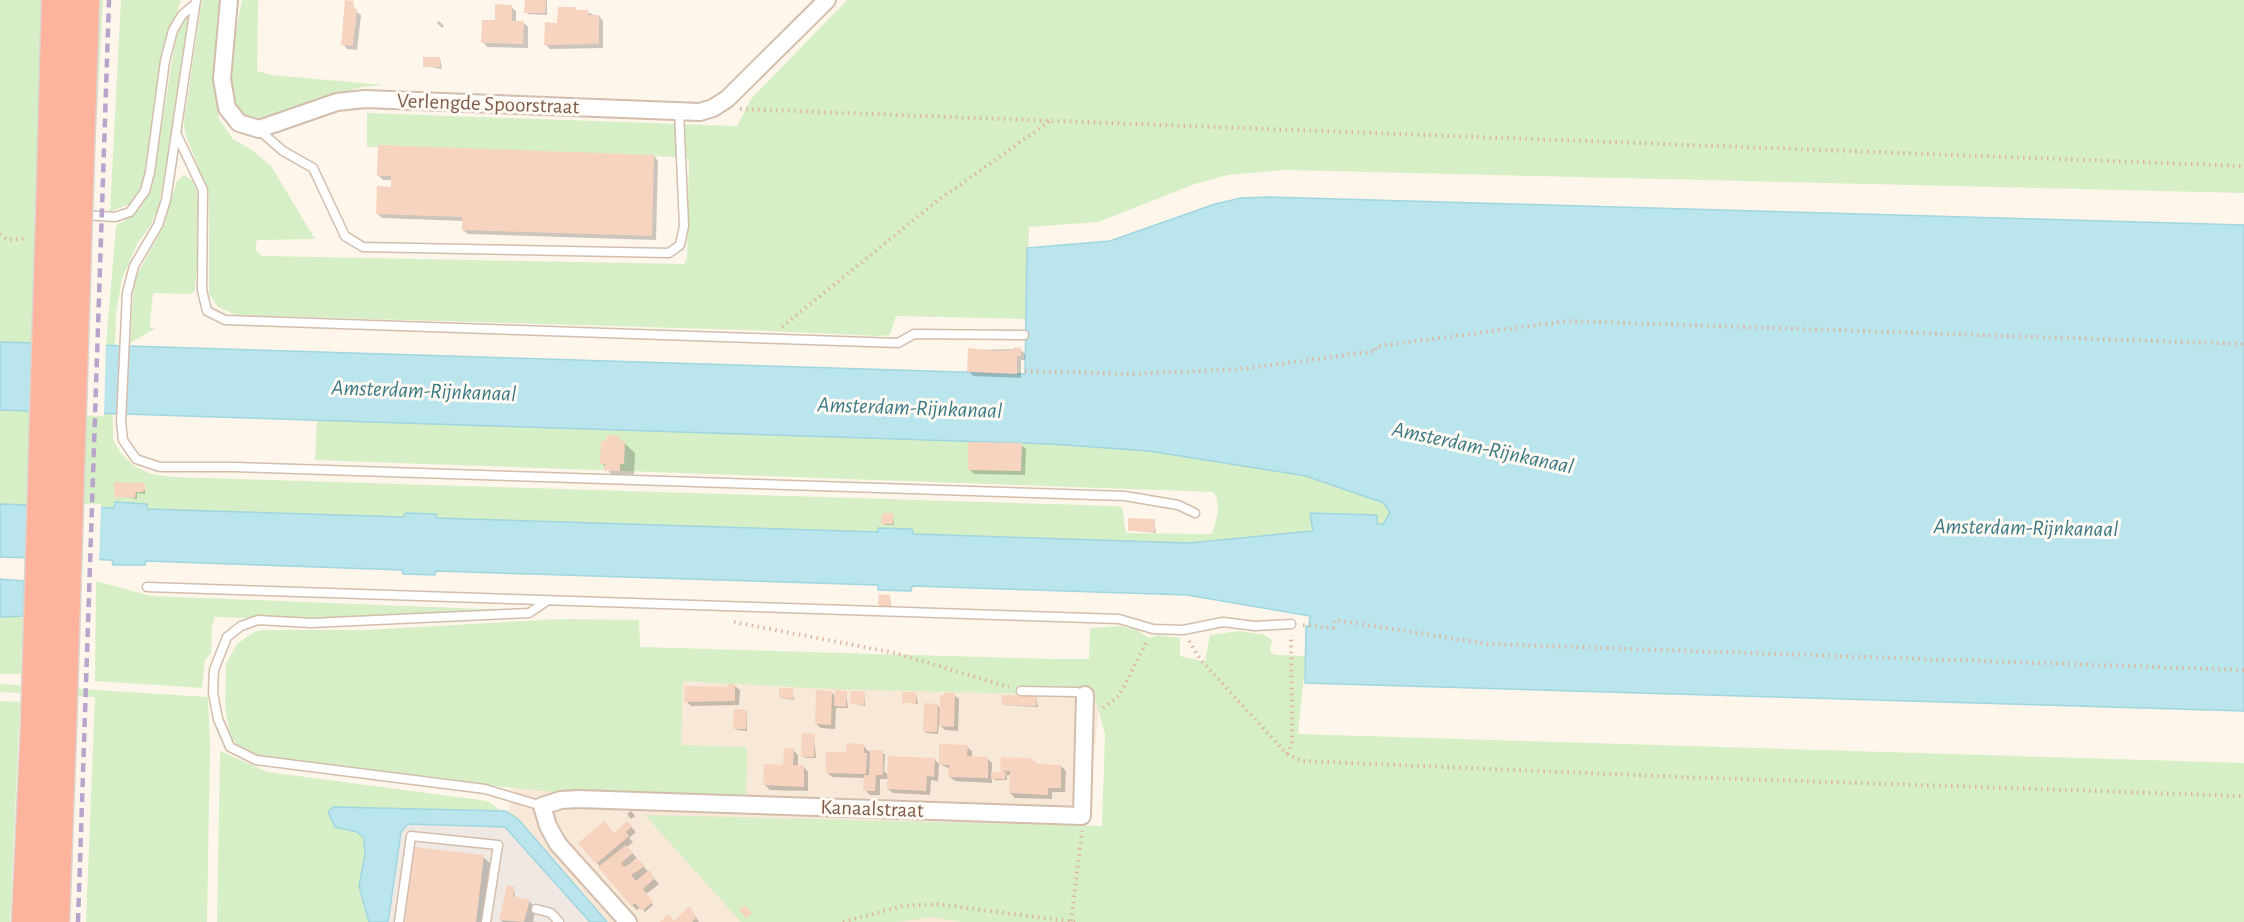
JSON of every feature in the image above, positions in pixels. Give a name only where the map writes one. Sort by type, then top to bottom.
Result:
[{"type":"highway","points":[[54,922],[49,728],[65,181],[57,0]]},
{"type":"highway","points":[[65,181],[84,0]]},
{"type":"highway","points":[[27,922],[49,728]]},
{"type":"street","points":[[229,0],[222,79],[227,108],[239,123],[259,129]]},
{"type":"street","points":[[713,108],[727,99],[827,0]]},
{"type":"street","name":"Verlengde Spoorstraat","points":[[259,129],[337,102],[365,99],[700,112],[713,108]]},
{"type":"street","points":[[1082,816],[1085,695]]},
{"type":"street","name":"Kanaalstraat","points":[[542,806],[561,800],[579,799],[1082,816]]},
{"type":"street","points":[[542,806],[548,826],[558,844],[628,922]]},
{"type":"lane","points":[[196,2],[166,200],[158,225],[134,266],[127,292],[121,422],[123,440],[136,459],[160,467],[235,467],[1125,496],[1178,505],[1195,513]]},
{"type":"lane","points":[[68,214],[115,217],[130,212],[137,206],[145,191],[150,172],[165,61],[173,30],[182,15],[196,2]]},
{"type":"lane","points":[[259,129],[283,152],[313,168],[345,236],[363,248],[669,253],[680,245],[684,226],[679,111]]},
{"type":"lane","points":[[177,134],[203,190],[202,290],[207,311],[225,320],[898,343],[914,334],[1024,335]]},
{"type":"lane","points":[[45,213],[57,214]]},
{"type":"lane","points":[[147,587],[1119,619],[1153,629],[1183,630],[1223,622],[1255,626],[1291,624]]},
{"type":"lane","points":[[542,806],[485,789],[256,760],[230,747],[223,735],[213,693],[214,670],[227,637],[241,626],[258,620],[310,623],[529,613],[547,601]]},
{"type":"lane","points":[[1021,691],[1077,692],[1085,695]]},
{"type":"lane","points":[[399,922],[411,836],[498,845],[486,922]]},
{"type":"lane","points":[[536,909],[551,913],[559,922]]},
{"type":"path","points":[[713,108],[2244,166]]},
{"type":"path","points":[[767,338],[937,201],[1050,121]]},
{"type":"path","points":[[1025,371],[1131,374],[1241,369],[1376,351],[1377,345],[1568,321],[2244,344]]},
{"type":"path","points":[[1308,625],[1333,628],[1335,620],[1488,644],[2244,670]]},
{"type":"path","points":[[730,621],[895,653],[1021,691]]},
{"type":"path","points":[[1287,754],[1292,744],[1291,624]]},
{"type":"path","points":[[1085,721],[1119,696],[1153,629]]},
{"type":"path","points":[[1183,630],[1200,659],[1287,754],[1302,761],[2244,796]]},
{"type":"path","points":[[843,922],[863,914],[903,906],[937,904],[1072,922],[1080,858],[1082,816]]},
{"type":"shaded area","points":[[677,667],[1102,680],[1076,922],[608,922],[508,818],[513,775]]},
{"type":"shaded area","points":[[508,818],[608,922],[382,922],[400,820]]},
{"type":"green space","points":[[0,0],[42,0],[34,225],[61,226],[57,344],[0,342]]},
{"type":"green space","points":[[99,0],[103,0],[92,209],[98,57]]},
{"type":"green space","points":[[121,0],[181,0],[160,62],[144,179],[134,202],[110,212]]},
{"type":"green space","points":[[202,0],[225,0],[215,89],[219,119],[233,139],[252,150],[271,166],[315,239],[257,240],[255,249],[262,256],[684,264],[687,258],[689,159],[367,147],[367,113],[737,126],[751,99],[847,0],[2244,0],[2244,193],[1284,170],[1228,175],[1195,184],[1098,222],[1029,227],[1027,319],[896,316],[890,335],[879,336],[236,315],[218,307],[209,294],[209,195],[185,133],[184,122]]},
{"type":"green space","points":[[242,0],[258,0],[257,71],[271,75],[384,85],[362,87],[319,99],[255,124],[237,116],[230,96],[230,61]]},
{"type":"green space","points":[[192,10],[159,207],[150,226],[137,244],[122,279],[116,313],[115,345],[106,345],[116,226],[140,209],[149,191],[155,168],[177,30],[184,17]]},
{"type":"green space","points":[[184,175],[192,180],[196,188],[201,217],[195,291],[189,294],[153,293],[150,323],[151,328],[156,328],[130,343],[134,280],[163,227],[177,181]]},
{"type":"green space","points":[[0,410],[113,414],[113,439],[120,452],[134,466],[151,474],[172,477],[1114,506],[1122,507],[1126,533],[1212,534],[1218,513],[1217,498],[1213,492],[315,460],[317,420],[1051,444],[1149,451],[1306,476],[1384,503],[1390,513],[1382,524],[1377,524],[1377,516],[1310,523],[1314,523],[1313,531],[1189,543],[912,534],[912,529],[879,529],[878,532],[437,518],[437,515],[404,515],[404,517],[147,509],[146,504],[115,502],[115,508],[0,504]]},
{"type":"green space","points":[[96,581],[151,596],[510,610],[333,621],[215,617],[212,626],[211,653],[205,660],[202,688],[95,681]]},
{"type":"green space","points":[[23,616],[21,674],[0,674],[0,617]]},
{"type":"green space","points":[[559,619],[639,620],[640,647],[1052,659],[1089,659],[1090,628],[1119,626],[1137,630],[1149,638],[1159,635],[1180,638],[1180,656],[1205,662],[1210,635],[1240,631],[1265,635],[1272,640],[1270,652],[1275,655],[1306,656],[1298,734],[2244,763],[2244,922],[962,922],[932,917],[898,922],[741,922],[645,815],[1102,826],[1105,734],[1096,701],[1073,695],[831,689],[683,681],[681,745],[747,747],[746,800],[576,794],[452,782],[258,755],[239,747],[230,736],[225,707],[226,664],[237,644],[254,632],[263,630],[366,630]]},
{"type":"green space","points":[[0,684],[208,697],[210,745],[207,922],[86,922],[95,697],[0,692]]},
{"type":"green space","points":[[0,701],[20,702],[10,922],[0,922]]},
{"type":"green space","points":[[220,751],[268,772],[487,801],[500,810],[394,809],[342,830],[357,832],[364,838],[365,855],[359,886],[369,922],[217,922]]},
{"type":"water","name":"Amsterdam-Rijnkanaal","points":[[1241,198],[2244,225],[2244,711],[1305,683],[1306,626],[1309,626],[1310,616],[1187,595],[912,586],[911,591],[878,590],[878,585],[435,571],[435,575],[403,574],[402,570],[146,561],[145,565],[113,565],[112,560],[0,557],[0,504],[114,508],[115,502],[147,504],[147,509],[403,517],[406,513],[436,514],[437,518],[878,532],[878,528],[912,529],[913,534],[1189,543],[1313,531],[1310,513],[1377,515],[1377,524],[1383,524],[1390,513],[1384,503],[1306,476],[1149,451],[1051,444],[0,410],[0,342],[1025,374],[1027,248],[1110,241],[1215,204]]},
{"type":"water","points":[[0,579],[24,581],[23,616],[0,617]]},
{"type":"water","points":[[333,807],[506,811],[518,819],[607,922],[590,922],[505,827],[408,824],[401,832],[388,922],[369,922],[359,886],[365,855],[364,838],[357,832],[335,827],[328,812]]},
{"type":"pier","points":[[32,340],[106,342],[104,416],[29,414]]},
{"type":"pier","points":[[27,502],[101,504],[99,563],[25,561]]},
{"type":"building","points":[[345,0],[354,1],[353,8],[357,9],[353,46],[341,45]]},
{"type":"building","points":[[525,0],[546,0],[545,13],[524,13]]},
{"type":"building","points":[[495,4],[512,5],[512,21],[524,21],[523,44],[481,43],[482,20],[495,20]]},
{"type":"building","points":[[558,7],[575,7],[575,10],[588,10],[588,15],[599,15],[599,44],[544,45],[545,22],[557,23]]},
{"type":"building","points":[[423,57],[440,57],[440,67],[423,67]]},
{"type":"building","points":[[378,145],[654,155],[652,236],[462,230],[462,217],[376,214],[377,186],[391,187],[391,176],[377,176]]},
{"type":"building","points":[[1014,347],[1021,348],[1021,356],[1017,356],[1017,374],[967,372],[968,348],[995,351],[1014,350]]},
{"type":"building","points":[[608,435],[619,436],[621,441],[625,441],[624,464],[620,464],[620,471],[604,471],[605,464],[600,464],[601,441],[605,441]]},
{"type":"building","points":[[968,442],[1022,443],[1021,471],[968,470]]},
{"type":"building","points":[[114,482],[144,483],[146,488],[143,492],[136,492],[135,498],[114,497]]},
{"type":"building","points":[[882,513],[893,513],[893,524],[881,524]]},
{"type":"building","points":[[1128,518],[1155,519],[1154,532],[1128,531]]},
{"type":"building","points":[[879,594],[890,595],[890,606],[878,605]]},
{"type":"building","points":[[727,684],[735,684],[735,701],[684,702],[685,686],[728,687]]},
{"type":"building","points":[[779,688],[793,688],[793,699],[779,698]]},
{"type":"building","points":[[816,690],[832,691],[831,725],[815,724]]},
{"type":"building","points":[[835,690],[847,691],[846,707],[834,706]]},
{"type":"building","points":[[851,691],[865,691],[864,705],[850,704]]},
{"type":"building","points":[[902,692],[916,692],[916,703],[902,703]]},
{"type":"building","points":[[955,693],[954,727],[939,726],[940,695]]},
{"type":"building","points":[[1002,695],[1037,696],[1036,706],[1002,705]]},
{"type":"building","points":[[924,703],[938,704],[937,732],[923,732]]},
{"type":"building","points":[[734,709],[747,710],[746,729],[733,729]]},
{"type":"building","points":[[802,733],[815,734],[814,757],[801,757]]},
{"type":"building","points":[[847,743],[864,744],[864,753],[867,753],[866,774],[826,773],[826,752],[846,752]]},
{"type":"building","points":[[939,744],[968,745],[967,756],[988,757],[988,778],[948,777],[949,765],[939,765]]},
{"type":"building","points":[[784,748],[794,748],[793,765],[804,765],[804,787],[763,785],[764,764],[783,765]]},
{"type":"building","points":[[870,750],[883,750],[883,775],[876,775],[875,791],[863,791],[864,775],[869,775]]},
{"type":"building","points":[[888,756],[935,758],[934,777],[927,776],[926,791],[887,789]]},
{"type":"building","points":[[1001,757],[1030,758],[1038,764],[1061,765],[1061,788],[1048,788],[1048,795],[1009,793],[1010,771],[1000,771]]},
{"type":"building","points":[[991,772],[1006,772],[1005,779],[991,779]]},
{"type":"building","points":[[604,821],[614,833],[627,821],[632,826],[626,832],[629,836],[596,864],[578,843]]},
{"type":"building","points":[[626,845],[633,853],[621,863],[624,867],[638,859],[645,866],[631,875],[636,881],[649,870],[655,878],[643,889],[653,902],[642,911],[635,903],[631,906],[598,867]]},
{"type":"building","points":[[414,847],[484,855],[476,922],[405,922]]},
{"type":"building","points":[[507,885],[515,887],[513,896],[530,900],[524,922],[499,920]]},
{"type":"building","points":[[745,905],[752,913],[746,918],[739,910]]},
{"type":"building","points":[[690,906],[696,918],[692,922],[660,922],[668,914],[674,921]]},
{"type":"railway","points":[[78,922],[109,0]]}]
